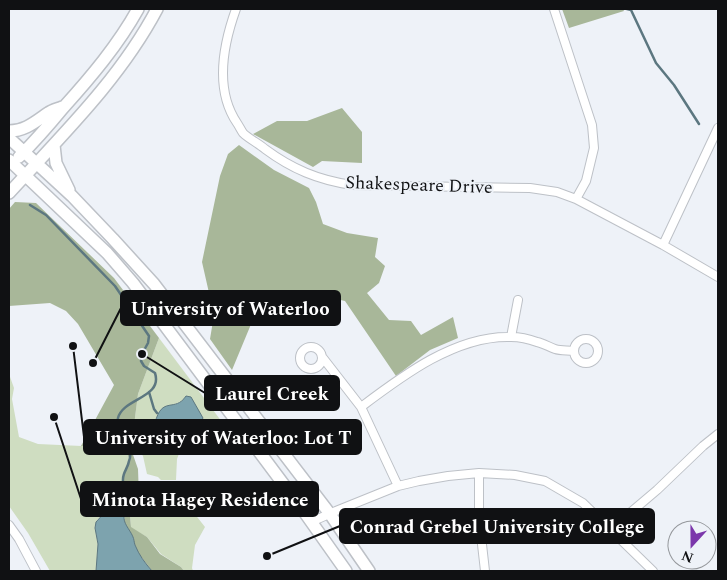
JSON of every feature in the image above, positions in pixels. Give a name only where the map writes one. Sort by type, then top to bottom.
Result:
[{"type":"main road","points":[[138,9],[111,51],[66,105],[23,152],[10,163],[107,253],[133,282],[346,571]]},
{"type":"main road","points":[[9,193],[78,118],[124,63],[157,9]]},
{"type":"main road","points":[[9,131],[24,129],[49,112],[66,105]]},
{"type":"main road","points":[[9,138],[72,196],[154,284],[330,514],[369,571]]},
{"type":"main road","points":[[54,145],[56,163],[72,196]]},
{"type":"street","name":"Shakespeare Drive","points":[[236,9],[223,62],[223,82],[226,101],[233,117],[243,132],[279,160],[314,176],[345,184],[530,188],[557,192],[576,199],[663,245],[718,277]]},
{"type":"street","points":[[554,9],[592,125],[594,148],[586,181],[576,199]]},
{"type":"street","points":[[663,245],[718,128]]},
{"type":"street","points":[[511,337],[518,300]]},
{"type":"street","points":[[361,407],[394,382],[431,360],[466,343],[483,339],[511,337],[536,341],[555,349],[574,351]]},
{"type":"street","points":[[322,358],[361,407],[398,486]]},
{"type":"street","points":[[611,529],[718,434]]},
{"type":"street","points":[[311,522],[398,486],[448,476],[479,473],[515,475],[545,481],[583,503],[654,571]]},
{"type":"street","points":[[479,473],[479,518],[485,571]]},
{"type":"street","points":[[9,525],[19,539],[36,571]]},
{"type":"green space","points":[[562,9],[623,9],[624,11],[569,28]]},
{"type":"green space","points":[[342,108],[362,132],[362,163],[322,161],[313,167],[253,134],[277,121],[307,121]]},
{"type":"green space","points":[[239,145],[274,170],[309,188],[323,224],[347,233],[378,238],[375,257],[385,266],[379,283],[367,293],[389,320],[411,321],[421,335],[453,317],[458,338],[430,350],[396,376],[345,301],[304,292],[284,295],[254,317],[232,370],[210,339],[214,315],[202,262],[220,176],[228,154]]},
{"type":"green space","points":[[15,202],[36,203],[114,278],[159,338],[138,394],[131,449],[138,469],[139,497],[130,516],[131,527],[147,537],[160,554],[181,567],[184,571],[152,571],[139,554],[133,537],[127,529],[124,521],[128,493],[122,482],[130,461],[125,448],[81,446],[114,385],[78,324],[66,311],[50,303],[9,306],[9,209]]},
{"type":"green space","points":[[159,338],[222,422],[180,451],[177,459],[176,480],[161,480],[158,477],[147,474],[143,456],[132,441],[138,394]],"holes":[[[182,401],[200,423],[194,428],[169,436],[159,430],[155,423],[162,408]]]},
{"type":"green space","points":[[9,374],[14,388],[12,399],[19,437],[38,444],[125,448],[130,461],[125,471],[128,493],[126,502],[121,507],[106,511],[97,520],[95,528],[98,544],[96,571],[50,571],[28,533],[9,506]]},
{"type":"green space","points":[[139,490],[179,494],[205,527],[195,545],[193,571],[184,571],[161,554],[147,537],[131,528],[130,516],[139,497]]},
{"type":"water","points":[[186,396],[191,397],[203,418],[186,435],[169,436],[159,430],[155,423],[158,414],[161,409],[182,401]]},
{"type":"water","points":[[126,502],[127,508],[124,520],[138,552],[152,571],[96,571],[98,544],[95,528],[96,522],[106,511],[121,507]]},
{"type":"waterway","points":[[627,9],[631,10],[656,63],[674,85],[699,124]]},
{"type":"waterway","points":[[30,205],[46,215],[115,286],[149,336],[141,361],[144,366],[155,373],[156,381],[148,393],[127,406],[121,411],[118,418],[119,426],[128,442],[130,451],[130,459],[123,477],[127,496],[125,505]]},
{"type":"waterway","points":[[149,392],[157,413]]},
{"type":"place","name":"University of Waterloo: Lot T","points":[[73,346]]},
{"type":"place","name":"Laurel Creek","points":[[142,354]]},
{"type":"place","name":"University of Waterloo","points":[[93,363]]},
{"type":"place","name":"Minota Hagey Residence","points":[[54,417]]},
{"type":"place","name":"Conrad Grebel University College","points":[[267,556]]}]
